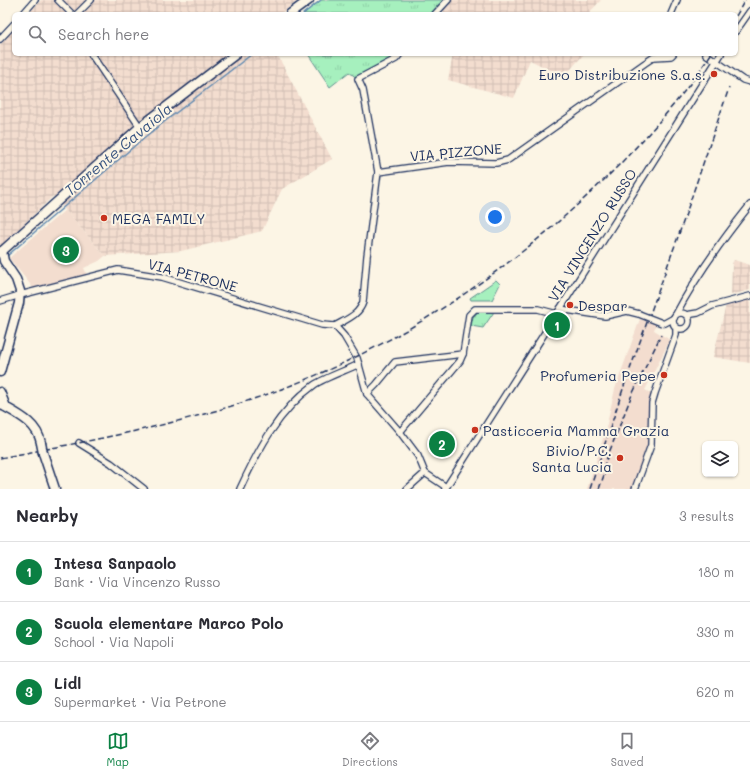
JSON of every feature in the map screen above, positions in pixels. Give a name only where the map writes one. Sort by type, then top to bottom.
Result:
[{"type":"main road","points":[[293,12],[309,0]]},
{"type":"main road","points":[[0,372],[20,293],[16,279],[2,257],[1,252],[140,127],[233,56]]},
{"type":"main road","points":[[0,264],[10,270]]},
{"type":"main road","points":[[0,392],[3,406],[27,420],[35,427],[40,436],[43,453],[55,489]]},
{"type":"street","points":[[24,12],[35,0]]},
{"type":"street","points":[[58,0],[70,12]]},
{"type":"street","points":[[80,12],[91,0]]},
{"type":"street","points":[[437,12],[448,0]]},
{"type":"street","points":[[672,12],[676,0]]},
{"type":"street","points":[[738,28],[750,11]]},
{"type":"street","points":[[0,39],[12,26]]},
{"type":"street","points":[[92,56],[140,127]]},
{"type":"street","points":[[398,56],[396,59],[358,79],[362,90],[378,172],[367,256],[363,302],[361,309],[355,315],[335,326],[344,336],[357,358],[367,394],[400,432],[418,456],[425,473],[445,488]]},
{"type":"street","name":"VIA PIZZONE","points":[[378,172],[449,162],[496,163],[508,160],[617,84],[624,76],[653,56],[671,56]]},
{"type":"street","points":[[708,56],[743,80],[750,82]]},
{"type":"street","name":"VIA VINCENZO RUSSO","points":[[445,488],[720,56]]},
{"type":"street","points":[[635,489],[651,445],[652,403],[676,335],[675,317],[689,290],[714,253],[750,205]]},
{"type":"street","name":"VIA PETRONE","points":[[0,301],[20,293],[118,270],[162,276],[322,325],[335,326]]},
{"type":"street","points":[[664,323],[679,314],[685,315],[698,313],[712,306],[750,296]]},
{"type":"street","points":[[684,299],[685,315],[689,319],[689,324]]},
{"type":"street","points":[[400,432],[460,361],[463,354],[469,314],[475,309],[538,309],[605,316],[627,311],[683,329]]},
{"type":"street","points":[[676,335],[689,324],[698,313]]},
{"type":"street","points":[[367,394],[376,386],[395,362],[463,354]]},
{"type":"street","points":[[240,489],[257,454],[283,413],[314,384],[359,364]]},
{"type":"street","points":[[79,443],[111,463],[135,487],[144,489]]},
{"type":"street","points":[[407,489],[425,473]]},
{"type":"shaded area","points":[[41,0],[299,0],[283,12],[30,12]]},
{"type":"shaded area","points":[[443,0],[601,0],[590,12],[444,12]]},
{"type":"shaded area","points":[[12,31],[12,56],[278,56],[332,159],[282,189],[262,231],[181,251],[105,256],[53,196],[0,247],[0,45]]},
{"type":"shaded area","points":[[453,56],[582,56],[564,77],[530,60],[514,98],[448,80]]},
{"type":"shaded area","points":[[65,210],[105,256],[99,261],[84,268],[87,275],[34,289],[9,258]]},
{"type":"shaded area","points":[[734,260],[750,265],[750,290],[731,295],[732,264]]},
{"type":"shaded area","points":[[750,299],[750,363],[713,357],[726,305]]},
{"type":"shaded area","name":"Bivio/P.C. Santa Lucia","points":[[640,319],[656,324],[654,330],[670,340],[645,390],[652,394],[649,443],[633,489],[587,489],[605,432],[615,389]]},
{"type":"green space","points":[[321,0],[443,0],[434,12],[306,12]]},
{"type":"green space","points":[[309,56],[397,56],[358,79],[349,72],[330,87]]},
{"type":"green space","points":[[496,280],[500,284],[492,300],[471,300],[470,298]]},
{"type":"green space","points":[[479,311],[494,312],[483,328],[471,326],[473,317]]},
{"type":"waterway","name":"Torrente Cavaiola","points":[[306,12],[321,0]]},
{"type":"waterway","name":"Torrente Cavaiola","points":[[7,256],[146,136],[249,56]]},
{"type":"railway","points":[[738,12],[745,0]]},
{"type":"railway","points":[[0,458],[148,428],[220,409],[292,385],[338,366],[382,344],[467,292],[546,232],[619,165],[656,125],[710,56]]},
{"type":"railway","points":[[590,489],[625,383],[679,234],[729,88]]},
{"type":"railway","points":[[603,468],[631,397],[661,335]]},
{"type":"railway","points":[[599,489],[608,464]]},
{"type":"place","name":"Euro Distribuzione S.a.s.","points":[[714,74]]},
{"type":"place","name":"MEGA FAMILY","points":[[104,218]]},
{"type":"place","name":"Lidl","points":[[66,250]]},
{"type":"place","name":"Despar","points":[[570,305]]},
{"type":"place","name":"Intesa Sanpaolo","points":[[557,325]]},
{"type":"place","name":"Profumeria Pepe","points":[[664,375]]},
{"type":"place","name":"Pasticceria Mamma Grazia","points":[[475,430]]},
{"type":"place","name":"Scuola elementare Marco Polo","points":[[442,444]]},
{"type":"place","name":"Bivio/P.C. Santa Lucia","points":[[620,458]]}]
